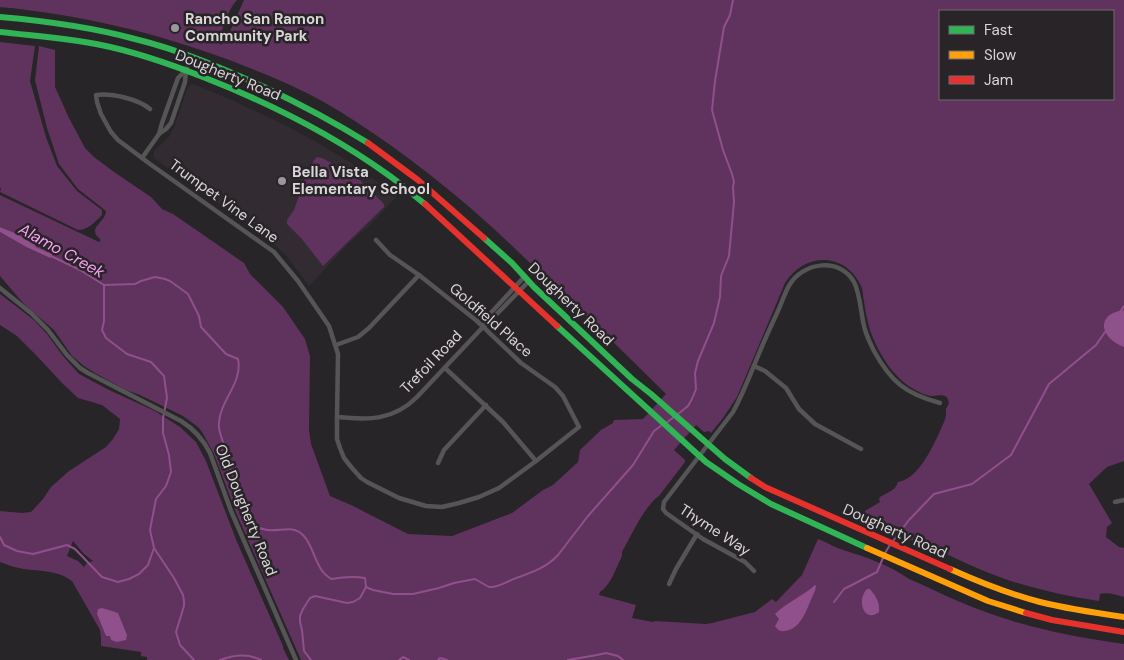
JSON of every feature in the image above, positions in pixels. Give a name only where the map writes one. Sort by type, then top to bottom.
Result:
[{"type":"main road","name":"Dougherty Road","points":[[0,17],[47,22],[118,35],[156,45],[239,76],[304,105],[377,149],[452,208],[632,379],[646,389],[714,452],[739,470],[774,491],[967,577],[1003,591],[1058,606],[1124,617]]},
{"type":"main road","name":"Dougherty Road","points":[[0,32],[100,45],[149,58],[186,70],[282,110],[361,156],[387,174],[436,214],[682,441],[706,462],[738,484],[771,504],[962,590],[1010,608],[1052,620],[1124,632]]},
{"type":"street","points":[[159,134],[171,123],[185,82],[190,57]]},
{"type":"street","points":[[142,158],[159,134],[178,78],[186,70]]},
{"type":"street","name":"Trumpet Vine Lane","points":[[150,109],[139,102],[102,94],[96,95],[101,114],[118,140],[274,252],[314,303],[329,326],[338,354],[337,439],[344,458],[361,478],[412,503],[442,507],[479,497],[499,488],[579,427]]},
{"type":"street","name":"Goldfield Place","points":[[376,240],[390,255],[419,274],[483,327],[521,363],[555,387],[563,396],[579,427]]},
{"type":"street","points":[[700,456],[742,397],[790,284],[801,272],[819,265],[838,268],[846,273],[855,284],[864,328],[873,348],[889,374],[909,392],[940,403]]},
{"type":"street","points":[[336,345],[358,336],[369,328],[419,274]]},
{"type":"street","name":"Trefoil Road","points":[[337,417],[364,419],[382,417],[394,413],[411,402],[483,327],[488,316],[527,279]]},
{"type":"street","name":"Old Dougherty Road","points":[[0,288],[48,330],[67,355],[80,368],[181,421],[193,429],[206,444],[234,518],[296,660]]},
{"type":"street","points":[[754,366],[765,371],[786,388],[799,409],[815,424],[861,449]]},
{"type":"street","points":[[445,368],[486,405],[514,434],[536,461]]},
{"type":"street","points":[[438,463],[444,450],[486,405]]},
{"type":"street","name":"Thyme Way","points":[[700,456],[664,502],[663,509],[697,534],[745,562],[754,571]]},
{"type":"street","points":[[1115,502],[1124,500]]},
{"type":"street","points":[[669,584],[697,534]]},
{"type":"shaded area","points":[[0,0],[237,0],[224,24],[219,40],[221,45],[228,36],[244,0],[1124,0],[1124,461],[1107,467],[1089,484],[1112,523],[1107,527],[1106,537],[1119,547],[1124,548],[1124,597],[1103,593],[1100,594],[1099,601],[1026,586],[984,571],[920,542],[911,540],[907,542],[860,519],[862,516],[865,516],[865,511],[880,502],[880,497],[893,489],[898,482],[913,474],[920,466],[941,430],[949,403],[945,396],[930,396],[917,391],[894,373],[883,357],[870,330],[862,288],[855,276],[836,262],[825,260],[803,265],[785,283],[737,397],[711,433],[709,431],[704,432],[696,425],[674,450],[685,462],[644,513],[622,552],[613,576],[599,595],[636,605],[632,618],[653,622],[712,623],[755,612],[772,599],[776,602],[802,575],[818,539],[877,562],[909,579],[993,615],[1048,631],[1124,644],[1124,660],[301,660],[237,515],[214,454],[202,432],[183,416],[126,390],[84,366],[72,356],[54,330],[24,304],[0,276],[0,232],[50,258],[26,240],[0,227],[0,195],[99,242],[101,240],[95,232],[106,211],[78,189],[59,164],[47,128],[35,80],[39,46],[55,50],[55,87],[85,148],[114,172],[151,197],[162,209],[173,214],[244,263],[250,274],[283,307],[305,339],[310,356],[309,430],[311,444],[330,496],[408,534],[452,536],[512,513],[543,490],[553,485],[578,462],[580,450],[601,430],[613,423],[614,420],[643,419],[666,394],[581,311],[470,208],[394,147],[322,101],[289,84],[255,70],[174,41],[118,26],[30,10],[0,7]]},
{"type":"shaded area","points":[[0,42],[35,46],[30,81],[46,137],[57,166],[77,191],[102,210],[102,215],[85,229],[78,230],[0,192]]},
{"type":"shaded area","name":"Bella Vista Elementary School","points":[[193,84],[287,126],[318,143],[356,166],[397,196],[309,286],[286,255],[266,237],[154,158],[154,151],[168,138],[173,130],[188,87]]},
{"type":"shaded area","points":[[317,157],[342,169],[344,166],[350,170],[384,204],[384,207],[323,266],[302,239],[287,224],[304,181]]},
{"type":"shaded area","points":[[0,227],[17,234],[36,247],[52,254],[52,256],[50,258],[26,247],[0,232]]},
{"type":"shaded area","points":[[0,294],[34,320],[79,374],[155,411],[180,427],[196,442],[206,461],[237,542],[289,660],[147,660],[147,657],[141,656],[141,652],[101,646],[100,630],[72,581],[60,574],[19,568],[0,562],[0,511],[31,512],[51,487],[69,471],[106,447],[119,429],[120,419],[102,405],[78,398],[17,336],[0,325]],"holes":[[[73,541],[93,561],[87,563],[84,567],[78,561],[67,556]]]},
{"type":"shaded area","points":[[1123,310],[1124,347],[1110,339],[1104,327],[1108,317]]},
{"type":"shaded area","points":[[815,585],[815,591],[805,614],[798,624],[789,630],[779,630],[775,626],[779,619],[775,614]]},
{"type":"shaded area","points":[[867,589],[870,589],[878,603],[879,612],[874,615],[869,615],[863,609],[862,599]]},
{"type":"shaded area","points":[[102,608],[118,613],[127,635],[126,640],[117,642],[111,640],[110,636],[106,636],[97,614],[98,609]]},
{"type":"waterway","points":[[678,414],[688,406],[696,389],[695,373],[714,323],[720,297],[721,276],[729,256],[734,182],[712,110],[724,27],[730,15],[733,0]]},
{"type":"waterway","name":"Alamo Creek","points":[[51,256],[80,270],[104,285],[104,321],[102,330],[106,338],[127,354],[151,362],[164,376],[167,398],[163,418],[163,433],[171,472],[166,486],[156,499],[150,530],[154,548],[183,595],[184,606],[176,632],[180,645],[194,660]]},
{"type":"waterway","points":[[104,285],[135,284],[155,277],[170,281],[188,294],[199,316],[201,327],[226,354],[238,359],[239,368],[237,376],[220,415],[219,428],[234,480],[249,516],[260,528],[268,530],[289,529],[303,535],[309,543],[320,568],[331,579],[365,578],[366,587],[360,598],[353,602],[347,603],[315,596],[310,598],[300,616],[300,622],[304,651],[311,660]]},
{"type":"waterway","points":[[1120,312],[1124,306]]},
{"type":"waterway","points":[[893,541],[909,520],[934,494],[972,484],[1011,455],[1049,384],[1096,345],[1105,332]]},
{"type":"waterway","points":[[666,423],[674,417]]},
{"type":"waterway","points":[[366,587],[393,594],[413,594],[475,579],[492,587],[540,569],[558,555],[588,516],[633,465],[654,431],[662,425]]},
{"type":"waterway","points":[[0,537],[4,545],[17,551],[33,554],[67,545],[75,549],[102,577],[118,582],[139,574],[148,565],[154,548]]},
{"type":"waterway","points":[[885,553],[890,545]]},
{"type":"waterway","points":[[834,602],[844,589],[877,572],[883,558]]},
{"type":"waterway","points":[[568,660],[606,653],[618,656],[623,660]]},
{"type":"waterway","name":"Alamo Creek","points":[[220,660],[240,656],[251,656],[261,660]]},
{"type":"waterway","points":[[399,660],[403,657],[409,660]]},
{"type":"waterway","points":[[438,660],[440,658],[447,660]]},
{"type":"traffic: fast","points":[[0,17],[102,31],[152,43],[185,54],[277,93],[368,143]]},
{"type":"traffic: fast","points":[[0,32],[76,41],[114,48],[191,72],[274,108],[321,132],[392,177],[425,204]]},
{"type":"traffic: fast","points":[[484,238],[632,379],[725,459],[751,478]]},
{"type":"traffic: fast","points":[[557,326],[706,462],[771,504],[867,548]]},
{"type":"traffic: slow","points":[[867,548],[988,601],[1026,613]]},
{"type":"traffic: slow","points":[[950,569],[1028,599],[1072,609],[1124,617]]},
{"type":"traffic: jam","points":[[368,143],[418,180],[484,238]]},
{"type":"traffic: jam","points":[[425,204],[557,326]]},
{"type":"traffic: jam","points":[[751,478],[765,487],[950,569]]},
{"type":"traffic: jam","points":[[1026,613],[1052,620],[1124,632]]},
{"type":"place","name":"Rancho San Ramon Community Park","points":[[175,28]]},
{"type":"place","name":"Bella Vista Elementary School","points":[[282,181]]}]
